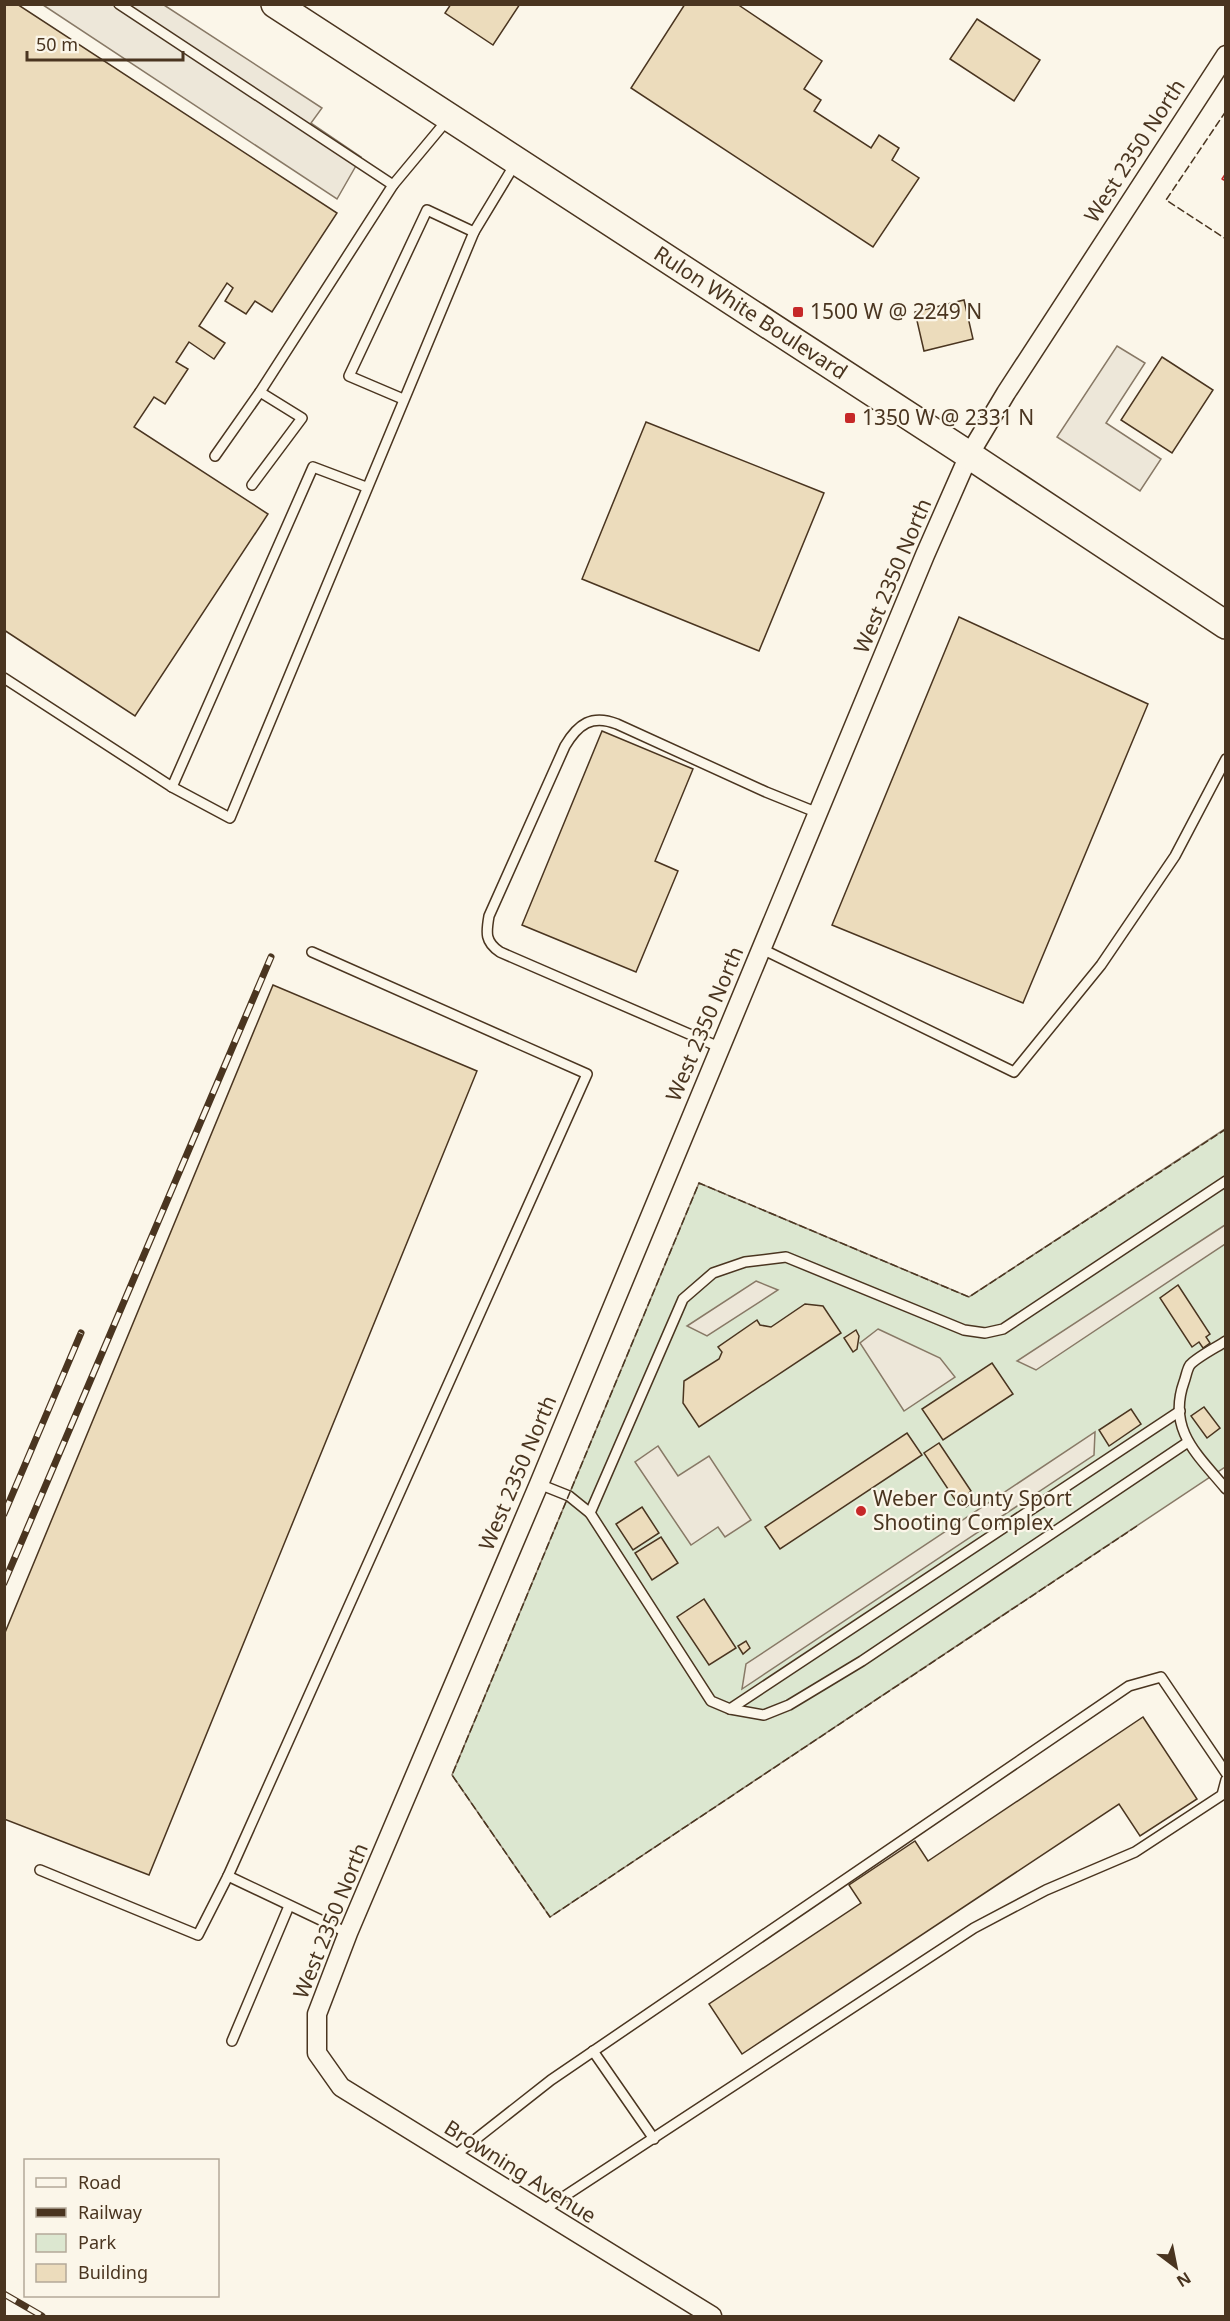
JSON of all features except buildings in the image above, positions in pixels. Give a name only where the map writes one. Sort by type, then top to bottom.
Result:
[{"type":"street","name":"Rulon White Boulevard","points":[[274,4],[969,455],[1226,625]]},
{"type":"street","name":"West 2350 North","points":[[317,2053],[317,2014],[348,1933],[538,1484],[925,555],[969,455],[1062,305],[1226,56]]},
{"type":"street","name":"Browning Avenue","points":[[317,2053],[340,2087],[712,2316]]},
{"type":"lane","points":[[119,4],[393,185]]},
{"type":"lane","points":[[215,456],[260,392],[393,185],[448,119]]},
{"type":"lane","points":[[4,678],[172,787],[230,818],[474,232],[516,162]]},
{"type":"lane","points":[[403,399],[349,376],[426,210],[474,232]]},
{"type":"lane","points":[[252,485],[302,418],[260,392]]},
{"type":"lane","points":[[172,787],[313,467],[366,487]]},
{"type":"lane","points":[[719,1047],[500,952],[489,944],[486,937],[489,916],[565,746],[579,729],[595,719],[604,719],[617,724],[766,792],[818,813]]},
{"type":"lane","points":[[762,949],[1014,1072],[1101,965],[1175,856],[1223,772],[1226,759]]},
{"type":"lane","points":[[39,1870],[198,1935],[228,1876],[587,1074],[312,952]]},
{"type":"lane","points":[[590,1513],[683,1299],[713,1273],[745,1262],[786,1257],[964,1330],[985,1333],[1002,1329],[1226,1181]]},
{"type":"lane","points":[[1226,1341],[1190,1365],[1181,1390],[1180,1411],[1181,1428],[1188,1442],[1226,1489]]},
{"type":"lane","points":[[730,1709],[1180,1411]]},
{"type":"lane","points":[[538,1484],[569,1496],[590,1513],[711,1701],[730,1709],[764,1715],[789,1706],[862,1661],[1188,1442]]},
{"type":"lane","points":[[453,2157],[551,2080],[594,2050],[1129,1686],[1161,1677],[1226,1773]]},
{"type":"lane","points":[[542,2211],[974,1928],[1046,1890],[1135,1852],[1222,1795],[1226,1780]]},
{"type":"lane","points":[[228,1876],[348,1933]]},
{"type":"lane","points":[[232,2041],[289,1906]]},
{"type":"lane","points":[[594,2050],[654,2139]]},
{"type":"green space","name":"Weber County Sport Shooting Complex","points":[[1225,1129],[1225,1467],[550,1917],[452,1775],[699,1183],[969,1297]]},
{"type":"shaded area","points":[[43,5],[164,5],[322,108],[311,123],[361,157],[337,199]]},
{"type":"shaded area","points":[[1117,346],[1145,363],[1106,423],[1161,459],[1140,491],[1057,437]]},
{"type":"shaded area","points":[[1225,1225],[1225,1244],[1036,1370],[1017,1361]]},
{"type":"shaded area","points":[[756,1281],[778,1290],[707,1336],[687,1326]]},
{"type":"shaded area","points":[[878,1329],[940,1358],[955,1377],[904,1411],[860,1343]]},
{"type":"shaded area","points":[[1095,1432],[1094,1455],[742,1689],[746,1664]]},
{"type":"shaded area","points":[[658,1446],[678,1476],[709,1456],[751,1520],[725,1537],[718,1527],[691,1545],[635,1462]]},
{"type":"railway","points":[[4,1583],[271,957]]},
{"type":"railway","points":[[4,1514],[81,1333]]},
{"type":"railway","points":[[4,2294],[42,2316]]},
{"type":"fence","points":[[1226,111],[1166,200],[1226,239]]},
{"type":"fence","points":[[1137,1526],[550,1917],[452,1775],[699,1183],[969,1297],[1226,1129]]},
{"type":"power","points":[[1226,173],[1222,179],[1226,181]]},
{"type":"place","name":"1500 W @ 2249 N","points":[[798,312]]},
{"type":"place","name":"1350 W @ 2331 N","points":[[850,418]]},
{"type":"place","name":"Weber County Sport Shooting Complex","points":[[861,1511]]}]
